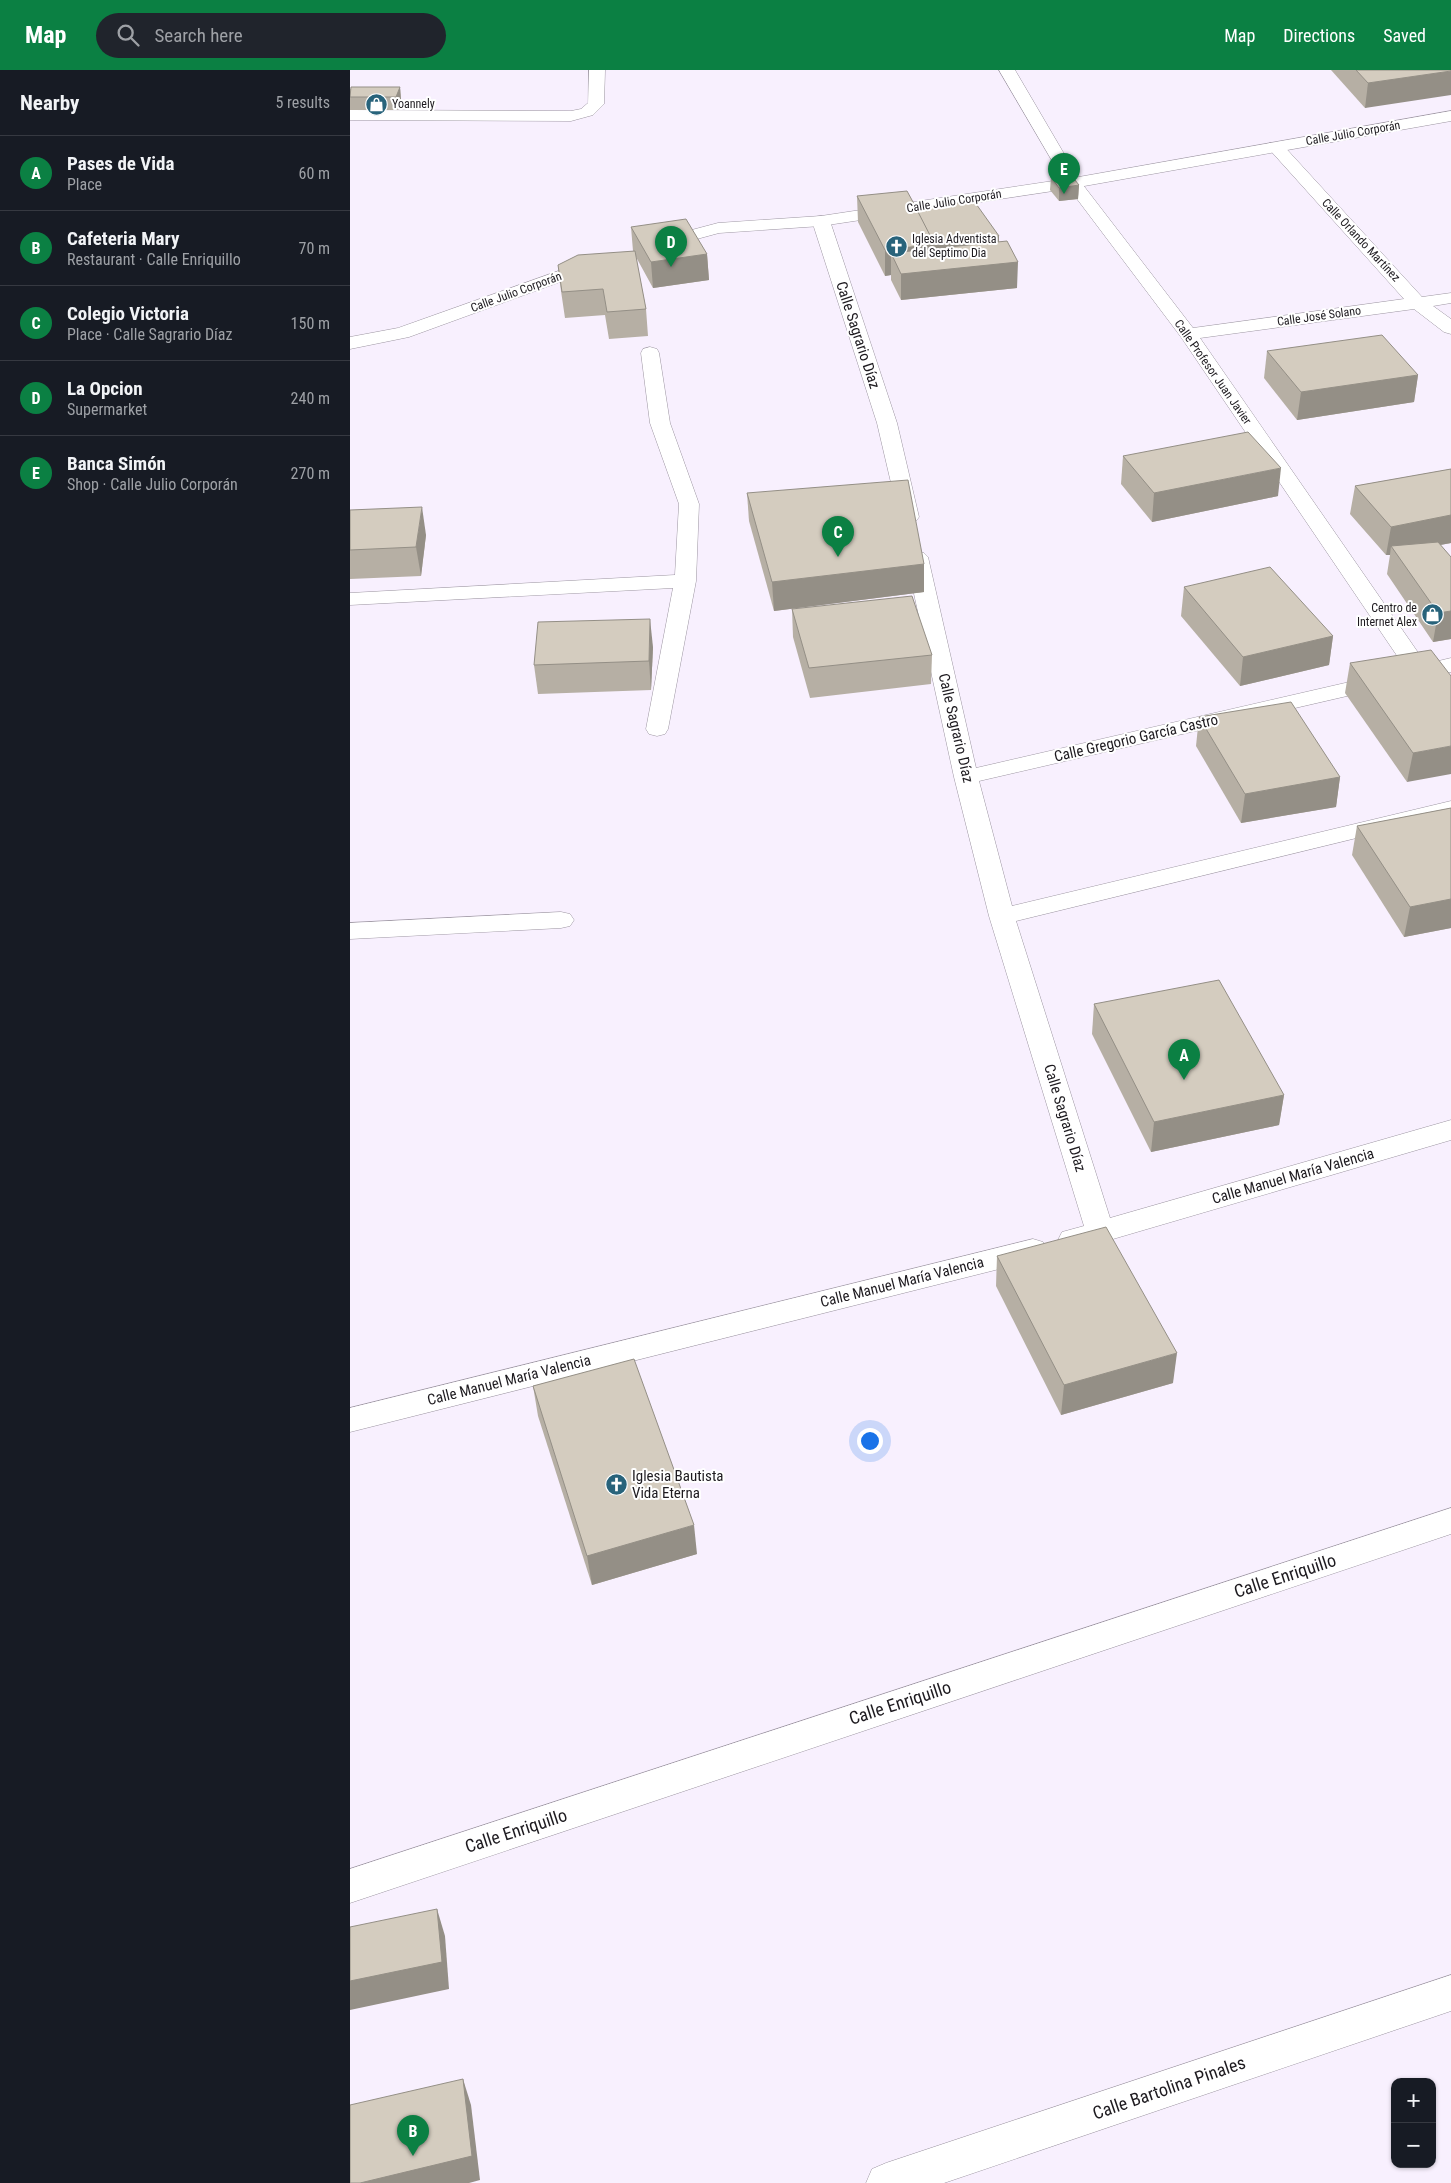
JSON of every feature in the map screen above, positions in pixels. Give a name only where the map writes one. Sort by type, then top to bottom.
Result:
[{"type":"street","points":[[350,115],[571,116],[587,112],[596,104],[597,70]]},
{"type":"street","name":"Calle Profesor Juan Javier","points":[[1007,70],[1073,183],[1188,334],[1420,672]]},
{"type":"street","name":"Calle Julio Corporán","points":[[646,248],[718,228],[821,221],[1073,183],[1451,116]]},
{"type":"street","name":"Calle Orlando Martínez","points":[[1275,146],[1418,303],[1451,328]]},
{"type":"street","name":"Calle Sagrario Díaz","points":[[821,221],[887,423],[908,508],[924,592],[966,777],[1002,916],[1100,1233]]},
{"type":"street","name":"Calle Julio Corporán","points":[[350,343],[402,333],[609,258]]},
{"type":"street","name":"Calle José Solano","points":[[1188,334],[1451,298]]},
{"type":"street","points":[[650,352],[660,423],[689,504],[685,581],[657,729]]},
{"type":"street","points":[[350,599],[685,581]]},
{"type":"street","name":"Calle Gregorio García Castro","points":[[966,777],[1451,665]]},
{"type":"street","points":[[1002,916],[1451,808]]},
{"type":"street","points":[[350,931],[561,920]]},
{"type":"street","name":"Calle Manuel María Valencia","points":[[350,1420],[1100,1233],[1451,1130]]},
{"type":"street","name":"Calle Enriquillo","points":[[350,1886],[1451,1521]]},
{"type":"street","name":"Calle Bartolina Pinales","points":[[886,2183],[1451,1993]]},
{"type":"building","points":[[1356,70],[1451,70],[1451,71],[1368,83]]},
{"type":"building","points":[[351,87],[400,87],[396,97],[350,97]]},
{"type":"building","points":[[1070,174],[1079,185],[1059,188],[1051,177]]},
{"type":"building","points":[[907,191],[936,244],[885,250],[857,196]]},
{"type":"building","points":[[974,201],[999,236],[935,245],[916,208]]},
{"type":"building","points":[[686,219],[707,254],[651,262],[631,227]]},
{"type":"building","points":[[1007,241],[1018,262],[901,274],[891,253]]},
{"type":"building","points":[[635,251],[646,309],[607,312],[603,289],[562,292],[558,265],[578,255]]},
{"type":"building","points":[[1382,335],[1418,375],[1301,392],[1267,351]]},
{"type":"building","points":[[1248,432],[1281,468],[1154,493],[1123,456]]},
{"type":"building","points":[[1451,469],[1451,515],[1391,527],[1355,486]]},
{"type":"building","points":[[908,480],[924,564],[772,582],[747,493]]},
{"type":"building","points":[[422,507],[416,547],[350,550],[350,510]]},
{"type":"building","points":[[1438,542],[1451,557],[1451,611],[1438,613],[1391,546]]},
{"type":"building","points":[[1270,567],[1333,636],[1243,657],[1184,587]]},
{"type":"building","points":[[912,596],[932,655],[809,668],[792,609]]},
{"type":"building","points":[[650,619],[649,661],[534,665],[538,622]]},
{"type":"building","points":[[1431,650],[1451,676],[1451,746],[1413,753],[1350,663]]},
{"type":"building","points":[[1291,702],[1340,777],[1245,794],[1199,717]]},
{"type":"building","points":[[1451,808],[1451,899],[1410,907],[1357,826]]},
{"type":"building","points":[[1219,980],[1284,1095],[1154,1122],[1094,1004]]},
{"type":"building","points":[[1106,1227],[1177,1353],[1064,1385],[997,1256]]},
{"type":"building","name":"Iglesia Bautista Vida Eterna","points":[[634,1359],[694,1525],[587,1556],[533,1386]]},
{"type":"building","points":[[437,1909],[442,1962],[350,1981],[350,1927]]},
{"type":"building","points":[[463,2079],[472,2156],[360,2183],[350,2183],[350,2105]]},
{"type":"place","name":"Yoannely","points":[[376,104]]},
{"type":"place","name":"Banca Simón","points":[[1064,194]]},
{"type":"place","name":"Iglesia Adventista del Septimo Dia","points":[[896,246]]},
{"type":"place","name":"La Opcion","points":[[671,267]]},
{"type":"place","name":"Colegio Victoria","points":[[838,557]]},
{"type":"place","name":"Centro de Internet Alex","points":[[1433,615]]},
{"type":"place","name":"Pases de Vida","points":[[1184,1080]]},
{"type":"place","name":"Iglesia Bautista Vida Eterna","points":[[616,1485]]},
{"type":"place","name":"Cafeteria Mary","points":[[413,2156]]}]
